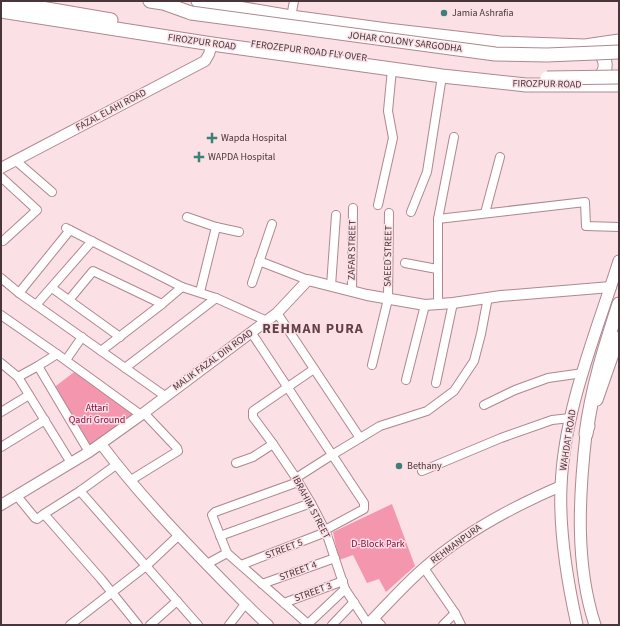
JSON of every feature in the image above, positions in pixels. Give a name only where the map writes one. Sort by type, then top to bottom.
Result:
[{"type":"main road","name":"FEROZEPUR ROAD FLY OVER","points":[[1,1],[233,41],[490,74],[547,78],[619,77]]},
{"type":"main road","points":[[156,2],[184,1]]},
{"type":"main road","points":[[198,1],[291,17],[500,43],[585,46],[619,41]]},
{"type":"main road","name":"JOHAR COLONY SARGODHA","points":[[156,2],[191,13],[495,54],[547,55],[619,52]]},
{"type":"main road","name":"FIROZPUR ROAD","points":[[1,11],[212,44],[442,76],[526,85],[619,85]]},
{"type":"main road","points":[[585,46],[597,49],[604,59],[604,72],[597,85],[619,91]]},
{"type":"main road","name":"WAHDAT ROAD","points":[[577,625],[566,568],[562,532],[561,486],[570,418],[619,261]]},
{"type":"main road","points":[[586,434],[590,404],[602,356],[619,304]]},
{"type":"main road","name":"WAHDAT ROAD","points":[[595,625],[585,586],[582,557],[580,498],[586,434],[619,337]]},
{"type":"street","points":[[291,17],[294,1]]},
{"type":"street","name":"FAZAL ELAHI ROAD","points":[[1,168],[205,61],[210,54],[212,44]]},
{"type":"street","points":[[378,205],[393,138],[388,111],[392,69]]},
{"type":"street","points":[[411,212],[427,172],[442,76]]},
{"type":"street","points":[[438,304],[438,219],[454,137]]},
{"type":"street","points":[[485,213],[500,157]]},
{"type":"street","points":[[15,160],[52,192]]},
{"type":"street","points":[[1,177],[37,210],[3,241]]},
{"type":"street","points":[[438,219],[585,202],[586,226],[619,227]]},
{"type":"street","name":"ZAFAR STREET","points":[[352,291],[353,208]]},
{"type":"street","name":"SAEED STREET","points":[[372,364],[388,298],[389,213]]},
{"type":"street","points":[[331,286],[336,215]]},
{"type":"street","points":[[187,217],[216,227],[239,232]]},
{"type":"street","points":[[252,283],[272,224]]},
{"type":"street","points":[[200,292],[216,227]]},
{"type":"street","points":[[19,294],[68,229],[182,287],[216,298],[267,321]]},
{"type":"street","points":[[36,306],[92,241]]},
{"type":"street","points":[[259,261],[308,280],[352,291],[425,305],[453,303],[488,297],[611,286]]},
{"type":"street","points":[[405,263],[437,269]]},
{"type":"street","points":[[69,300],[93,271],[162,304]]},
{"type":"street","points":[[1,278],[19,294],[165,396]]},
{"type":"street","name":"MALIK FAZAL DIN ROAD","points":[[1,505],[89,452],[142,414],[277,313],[308,280]]},
{"type":"street","points":[[101,351],[182,287]]},
{"type":"street","points":[[52,288],[120,337]]},
{"type":"street","points":[[344,585],[309,625],[226,553],[212,515],[297,480],[332,454],[380,426],[427,411],[454,391],[474,361],[488,297]]},
{"type":"street","points":[[125,368],[216,298]]},
{"type":"street","points":[[436,383],[453,303]]},
{"type":"street","points":[[406,380],[425,305]]},
{"type":"street","points":[[277,313],[360,438]]},
{"type":"street","points":[[1,315],[142,414],[177,448],[178,451],[131,480]]},
{"type":"street","points":[[251,332],[332,454]]},
{"type":"street","points":[[66,360],[82,337]]},
{"type":"street","points":[[18,377],[57,354]]},
{"type":"street","points":[[1,363],[18,377],[71,463]]},
{"type":"street","points":[[38,366],[89,452]]},
{"type":"street","points":[[287,388],[314,369]]},
{"type":"street","points":[[484,405],[515,390],[548,378],[583,373]]},
{"type":"street","name":"IBRAHIM STREET","points":[[287,388],[253,411],[253,417],[273,444],[311,503],[326,531],[344,585],[354,602],[373,623]]},
{"type":"street","points":[[1,412],[29,395]]},
{"type":"street","points":[[422,471],[501,438],[545,422],[570,418]]},
{"type":"street","points":[[1,447],[45,420]]},
{"type":"street","points":[[101,444],[116,464],[179,535],[268,625]]},
{"type":"street","points":[[236,463],[253,457],[273,444]]},
{"type":"street","name":"STREET 5","points":[[241,565],[326,531],[364,509],[365,506],[332,454]]},
{"type":"street","points":[[17,496],[37,519],[80,491],[116,464]]},
{"type":"street","name":"REHMANPURA","points":[[373,623],[424,568],[444,552],[491,520],[529,500],[561,486]]},
{"type":"street","points":[[80,491],[198,625]]},
{"type":"street","points":[[220,536],[311,503]]},
{"type":"street","points":[[44,514],[101,579],[138,625]]},
{"type":"street","points":[[70,625],[146,566],[179,535]]},
{"type":"street","points":[[207,564],[226,553]]},
{"type":"street","name":"STREET 4","points":[[262,584],[335,558]]},
{"type":"street","points":[[424,568],[455,613],[461,625]]},
{"type":"street","name":"STREET 3","points":[[284,603],[344,585]]},
{"type":"street","points":[[150,625],[177,601]]},
{"type":"street","points":[[332,625],[354,602]]},
{"type":"street","points":[[229,625],[246,603]]},
{"type":"street","points":[[443,625],[455,613]]},
{"type":"green space","name":"Attari Qadri Ground","points":[[78,369],[141,415],[89,452],[52,389]]},
{"type":"green space","name":"D-Block Park","points":[[392,504],[415,566],[386,592],[379,579],[367,583],[353,555],[339,560],[333,532]]},
{"type":"place","name":"Jamia Ashrafia","points":[[444,13]]},
{"type":"place","name":"Wapda Hospital","points":[[212,138]]},
{"type":"place","name":"WAPDA Hospital","points":[[199,157]]},
{"type":"place","name":"Bethany","points":[[399,466]]},
{"type":"district","name":"REHMAN PURA","points":[[313,329]]}]
